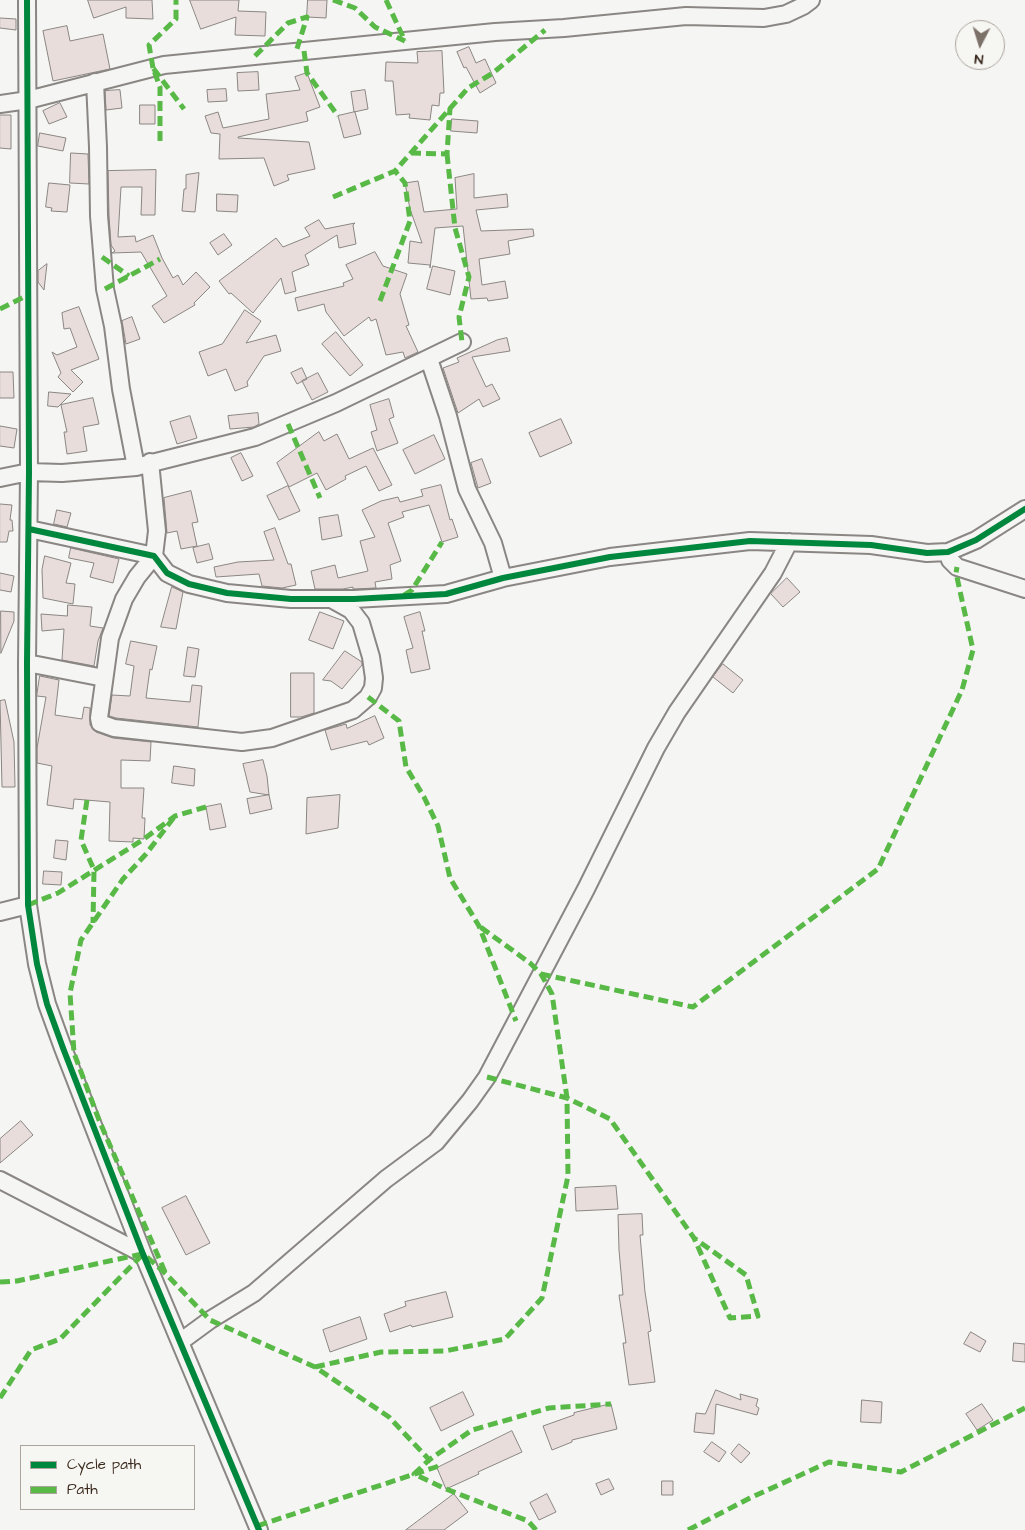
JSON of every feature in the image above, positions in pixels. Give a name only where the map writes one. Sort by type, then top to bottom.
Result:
[{"type":"street","points":[[27,0],[28,905],[37,964],[47,1004],[143,1254],[259,1530]]},
{"type":"street","points":[[0,104],[28,100],[164,65],[495,32],[564,28],[686,16],[764,18],[786,14],[811,0]]},
{"type":"street","points":[[95,82],[105,289],[113,326],[121,389],[143,464],[157,531],[154,556],[137,577],[124,599],[110,638],[99,718],[100,723],[114,728],[242,742],[272,738],[353,710],[368,697],[373,688],[374,678],[371,657],[361,623],[351,610],[330,599]]},
{"type":"street","points":[[0,478],[29,472],[62,473],[143,464],[255,438],[336,403],[462,342]]},
{"type":"street","points":[[429,359],[448,416],[467,489],[492,543],[503,578]]},
{"type":"street","points":[[29,529],[154,556],[167,573],[189,584],[227,593],[290,599],[391,598],[446,594],[503,578],[610,557],[750,541],[871,545],[927,553],[948,552],[976,540],[1025,509]]},
{"type":"street","points":[[180,1342],[210,1320],[261,1288],[386,1179],[436,1142],[470,1101],[487,1077],[586,888],[656,748],[678,712],[773,573],[789,542]]},
{"type":"street","points":[[948,552],[950,560],[957,567],[1025,589]]},
{"type":"street","points":[[27,664],[104,678]]},
{"type":"street","points":[[0,912],[28,905]]},
{"type":"street","points":[[0,1180],[143,1254]]},
{"type":"building","points":[[88,0],[152,0],[153,19],[126,18],[126,7],[94,18]]},
{"type":"building","points":[[190,0],[239,0],[238,11],[266,12],[265,36],[235,35],[236,17],[201,29]]},
{"type":"building","points":[[308,0],[327,0],[326,18],[307,17]]},
{"type":"building","points":[[0,18],[16,19],[16,30],[0,28]]},
{"type":"building","points":[[67,26],[70,41],[103,34],[110,69],[53,81],[43,31]]},
{"type":"building","points":[[469,47],[476,63],[485,59],[496,83],[480,93],[466,67],[464,68],[457,52]]},
{"type":"building","points":[[442,51],[444,93],[440,93],[439,106],[432,105],[430,120],[409,118],[410,114],[396,115],[393,81],[385,81],[386,62],[418,63],[417,52]]},
{"type":"building","points":[[258,72],[259,90],[238,91],[237,73]]},
{"type":"building","points":[[307,73],[320,107],[306,112],[308,121],[238,138],[309,142],[315,169],[287,175],[289,180],[274,186],[264,158],[219,159],[220,134],[211,133],[205,116],[218,112],[223,128],[269,119],[266,94],[300,90],[295,77]]},
{"type":"building","points":[[226,89],[227,101],[208,102],[207,90]]},
{"type":"building","points":[[120,90],[122,108],[106,110],[105,91]]},
{"type":"building","points":[[365,90],[368,109],[354,112],[351,92]]},
{"type":"building","points":[[60,103],[67,117],[49,124],[43,111]]},
{"type":"building","points":[[140,105],[155,105],[155,124],[140,124]]},
{"type":"building","points":[[355,112],[361,134],[344,138],[338,116]]},
{"type":"building","points":[[0,115],[11,115],[11,149],[0,148]]},
{"type":"building","points":[[452,119],[478,121],[477,133],[451,131]]},
{"type":"building","points":[[40,133],[66,138],[63,151],[38,146]]},
{"type":"building","points":[[71,153],[88,154],[89,184],[70,183]]},
{"type":"building","points":[[156,170],[155,215],[141,215],[142,187],[121,187],[118,237],[135,236],[136,242],[153,235],[162,258],[173,278],[178,275],[183,285],[196,272],[210,287],[194,303],[195,305],[164,323],[152,306],[167,296],[141,252],[112,253],[115,251],[111,245],[109,216],[108,171]]},
{"type":"building","points":[[199,173],[195,212],[182,211],[184,189],[186,189],[186,175]]},
{"type":"building","points":[[474,174],[474,198],[507,194],[508,207],[476,210],[481,231],[533,229],[534,236],[508,241],[510,254],[479,259],[482,285],[505,281],[508,298],[488,301],[487,298],[471,299],[463,226],[435,228],[430,268],[430,265],[408,263],[410,241],[422,243],[410,209],[405,183],[418,181],[424,212],[457,209],[455,178]]},
{"type":"building","points":[[49,183],[70,185],[67,212],[51,211],[52,208],[46,207]]},
{"type":"building","points":[[217,194],[238,195],[237,212],[217,211]]},
{"type":"building","points":[[319,220],[325,229],[355,223],[353,225],[356,244],[339,248],[337,235],[305,255],[309,265],[292,272],[296,291],[285,294],[281,278],[253,313],[231,293],[229,294],[219,281],[276,238],[283,247],[310,236],[305,228]]},
{"type":"building","points":[[224,234],[232,245],[218,255],[210,243]]},
{"type":"building","points":[[375,252],[383,266],[407,274],[400,294],[409,325],[406,326],[418,352],[405,358],[403,352],[386,355],[376,319],[371,321],[369,317],[344,336],[326,312],[324,304],[298,311],[295,298],[344,286],[343,283],[353,279],[346,265]]},
{"type":"building","points":[[47,264],[44,290],[38,282],[38,271]]},
{"type":"building","points":[[433,266],[455,271],[450,295],[427,289]]},
{"type":"building","points":[[79,307],[99,359],[71,370],[83,382],[73,392],[58,377],[61,373],[52,352],[57,355],[77,347],[70,328],[64,329],[62,313]]},
{"type":"building","points":[[245,310],[261,321],[246,343],[276,335],[281,351],[264,356],[247,382],[248,386],[235,391],[226,369],[208,376],[199,352],[222,344]]},
{"type":"building","points":[[132,317],[140,339],[126,344],[122,321]]},
{"type":"building","points":[[336,332],[363,365],[350,376],[322,344]]},
{"type":"building","points":[[507,338],[510,351],[472,357],[486,387],[492,384],[500,399],[483,407],[479,399],[458,413],[443,368],[459,362],[457,358],[497,340]]},
{"type":"building","points":[[302,368],[307,379],[297,384],[291,373]]},
{"type":"building","points":[[0,372],[13,372],[14,398],[0,398]]},
{"type":"building","points":[[318,373],[328,392],[312,400],[302,381]]},
{"type":"building","points":[[49,392],[71,394],[58,407],[48,406]]},
{"type":"building","points":[[93,398],[99,424],[83,427],[87,451],[67,454],[64,432],[67,432],[61,405]]},
{"type":"building","points":[[389,399],[394,417],[389,419],[398,443],[377,451],[371,432],[377,430],[370,405]]},
{"type":"building","points":[[258,413],[259,424],[254,427],[230,429],[228,416]]},
{"type":"building","points":[[190,416],[197,438],[177,444],[170,422]]},
{"type":"building","points":[[561,419],[572,443],[540,457],[529,433]]},
{"type":"building","points":[[0,426],[17,429],[14,448],[0,446]]},
{"type":"building","points":[[319,432],[324,441],[337,434],[349,459],[373,448],[392,485],[379,491],[366,466],[345,476],[346,479],[326,490],[317,473],[289,487],[277,463]]},
{"type":"building","points":[[434,435],[445,459],[415,474],[403,450]]},
{"type":"building","points":[[241,453],[253,476],[242,481],[231,458]]},
{"type":"building","points":[[482,459],[491,483],[478,488],[471,463]]},
{"type":"building","points":[[441,485],[450,520],[452,519],[458,537],[442,542],[429,505],[402,512],[404,517],[388,523],[401,561],[390,565],[392,579],[375,582],[376,588],[315,589],[311,571],[335,565],[338,578],[368,571],[360,541],[375,537],[362,510],[381,501],[398,497],[400,502],[423,496],[421,490]]},
{"type":"building","points":[[288,486],[300,511],[279,520],[267,496]]},
{"type":"building","points":[[191,491],[198,522],[192,523],[197,546],[181,549],[177,531],[167,533],[164,498]]},
{"type":"building","points":[[0,504],[12,505],[10,520],[12,520],[13,531],[9,531],[7,542],[0,542]]},
{"type":"building","points":[[57,510],[71,513],[67,527],[54,524]]},
{"type":"building","points":[[338,515],[342,536],[322,540],[319,518]]},
{"type":"building","points":[[275,528],[288,564],[291,564],[296,585],[282,588],[262,586],[259,574],[216,577],[214,567],[238,562],[274,560],[264,532]]},
{"type":"building","points":[[209,544],[213,559],[197,563],[193,548]]},
{"type":"building","points":[[71,548],[119,559],[113,583],[90,577],[94,563],[69,558]]},
{"type":"building","points":[[45,556],[71,563],[66,583],[75,584],[73,604],[43,598],[42,570]]},
{"type":"building","points":[[0,573],[14,576],[11,592],[0,590]]},
{"type":"building","points":[[787,578],[800,592],[783,607],[771,594]]},
{"type":"building","points":[[172,587],[183,592],[176,629],[161,627]]},
{"type":"building","points":[[68,605],[92,607],[90,626],[103,628],[98,641],[94,666],[62,660],[64,629],[42,631],[41,614],[67,616]]},
{"type":"building","points":[[1,611],[14,612],[14,621],[1,653]]},
{"type":"building","points":[[320,612],[344,621],[333,649],[309,640]]},
{"type":"building","points":[[420,612],[425,631],[422,631],[430,669],[411,673],[406,650],[413,648],[404,617]]},
{"type":"building","points":[[131,641],[157,646],[152,670],[150,669],[146,698],[190,702],[192,685],[202,686],[198,727],[109,716],[112,695],[130,696],[134,666],[126,664]]},
{"type":"building","points":[[188,647],[199,649],[195,677],[184,676]]},
{"type":"building","points":[[345,651],[362,662],[362,665],[342,689],[331,681],[323,680]]},
{"type":"building","points":[[723,664],[743,680],[733,693],[713,677]]},
{"type":"building","points":[[291,673],[314,673],[314,713],[301,717],[291,717]]},
{"type":"building","points":[[40,676],[59,680],[55,715],[82,719],[84,707],[90,708],[90,725],[96,732],[113,738],[151,742],[150,761],[121,760],[121,788],[144,788],[142,818],[145,818],[144,839],[133,838],[133,842],[109,841],[110,802],[74,799],[73,809],[47,805],[52,766],[37,763],[37,748],[46,697],[37,696]]},
{"type":"building","points":[[5,700],[14,742],[15,787],[2,787],[0,701]]},
{"type":"building","points":[[375,716],[384,738],[369,745],[367,741],[331,750],[325,730],[346,724],[347,728]]},
{"type":"building","points":[[263,760],[269,795],[250,792],[243,764]]},
{"type":"building","points":[[174,766],[195,769],[194,786],[172,783]]},
{"type":"building","points":[[269,795],[272,809],[250,814],[247,799]]},
{"type":"building","points":[[340,795],[338,828],[306,834],[307,798]]},
{"type":"building","points":[[221,804],[226,827],[210,830],[206,807]]},
{"type":"building","points":[[56,840],[68,841],[66,860],[54,858]]},
{"type":"building","points":[[44,871],[62,872],[61,885],[43,884]]},
{"type":"building","points":[[21,1121],[33,1135],[0,1163],[0,1139]]},
{"type":"building","points":[[616,1186],[618,1209],[576,1211],[575,1188]]},
{"type":"building","points":[[186,1196],[210,1243],[186,1255],[162,1208]]},
{"type":"building","points":[[642,1214],[643,1235],[640,1235],[645,1292],[651,1331],[648,1332],[655,1382],[629,1385],[623,1343],[626,1343],[619,1295],[623,1295],[618,1215]]},
{"type":"building","points":[[446,1292],[453,1317],[412,1327],[411,1325],[390,1332],[384,1314],[406,1306],[405,1302]]},
{"type":"building","points":[[360,1317],[367,1339],[330,1352],[323,1330]]},
{"type":"building","points":[[971,1332],[986,1341],[980,1352],[964,1344]]},
{"type":"building","points":[[1014,1343],[1025,1344],[1025,1362],[1013,1361]]},
{"type":"building","points":[[716,1390],[741,1400],[740,1394],[758,1399],[756,1406],[759,1408],[757,1415],[716,1404],[714,1434],[694,1432],[696,1413],[705,1414]]},
{"type":"building","points":[[463,1392],[474,1415],[441,1431],[430,1408]]},
{"type":"building","points":[[862,1400],[882,1402],[881,1423],[861,1422]]},
{"type":"building","points":[[611,1404],[617,1429],[572,1440],[572,1442],[552,1450],[543,1426],[574,1415],[574,1413]]},
{"type":"building","points":[[982,1404],[993,1420],[977,1430],[966,1414]]},
{"type":"building","points":[[512,1431],[522,1452],[446,1489],[437,1468]]},
{"type":"building","points":[[712,1442],[726,1452],[719,1462],[704,1452]]},
{"type":"building","points":[[739,1444],[750,1453],[741,1463],[731,1454]]},
{"type":"building","points":[[609,1479],[614,1489],[601,1495],[596,1484]]},
{"type":"building","points":[[662,1481],[673,1481],[673,1495],[662,1495]]},
{"type":"building","points":[[454,1494],[468,1512],[444,1530],[406,1530]]},
{"type":"building","points":[[547,1494],[556,1512],[539,1520],[530,1503]]},
{"type":"marked path","points":[[153,68],[149,45],[176,19],[176,0]]},
{"type":"marked path","points":[[333,0],[355,8],[375,27],[405,41]]},
{"type":"marked path","points":[[386,0],[405,41]]},
{"type":"marked path","points":[[255,56],[288,23],[307,17],[296,52]]},
{"type":"marked path","points":[[333,197],[395,171],[468,88],[493,73],[545,30]]},
{"type":"marked path","points":[[304,51],[307,73],[338,116]]},
{"type":"marked path","points":[[160,141],[160,87],[153,68],[184,109]]},
{"type":"marked path","points":[[411,153],[447,154],[450,108]]},
{"type":"marked path","points":[[447,154],[455,228],[469,277],[459,317],[462,342]]},
{"type":"marked path","points":[[380,301],[410,221],[405,183],[395,171]]},
{"type":"marked path","points":[[102,257],[129,276]]},
{"type":"marked path","points":[[105,289],[160,259]]},
{"type":"marked path","points":[[0,309],[28,295]]},
{"type":"marked path","points":[[288,424],[320,498]]},
{"type":"marked path","points":[[404,595],[412,590],[442,542]]},
{"type":"marked path","points":[[541,974],[693,1007],[878,869],[962,690],[973,650],[956,573],[957,567]]},
{"type":"marked path","points":[[368,697],[399,721],[406,767],[424,797],[438,826],[450,878],[479,926],[516,1021]]},
{"type":"marked path","points":[[87,800],[81,840],[94,870],[93,923]]},
{"type":"marked path","points":[[28,905],[58,893],[144,839],[175,816],[206,807]]},
{"type":"marked path","points":[[165,1272],[99,1120],[74,1053],[70,993],[81,940],[123,879],[146,854],[175,816]]},
{"type":"marked path","points":[[315,1367],[381,1352],[445,1351],[505,1339],[542,1298],[568,1176],[567,1098],[552,994],[541,974],[530,963],[479,926]]},
{"type":"marked path","points":[[487,1077],[567,1098],[610,1119],[694,1238],[730,1318],[758,1316],[746,1275],[694,1238]]},
{"type":"marked path","points":[[0,1282],[17,1281],[142,1254]]},
{"type":"marked path","points":[[0,1398],[31,1350],[60,1339],[143,1254]]},
{"type":"marked path","points":[[147,1257],[210,1320],[315,1367],[389,1417],[436,1467],[257,1526]]},
{"type":"marked path","points":[[536,1530],[528,1521],[446,1489],[414,1474],[429,1460],[472,1430],[549,1408],[611,1404]]},
{"type":"marked path","points":[[688,1530],[750,1498],[829,1462],[901,1472],[1025,1408]]},
{"type":"cycle path","points":[[27,0],[28,905],[37,964],[47,1004],[63,1048],[143,1254],[259,1530]]},
{"type":"cycle path","points":[[29,529],[154,556],[167,573],[189,584],[227,593],[291,599],[354,599],[446,594],[503,578],[610,557],[750,541],[871,545],[927,553],[948,552],[976,540],[1025,509]]}]
